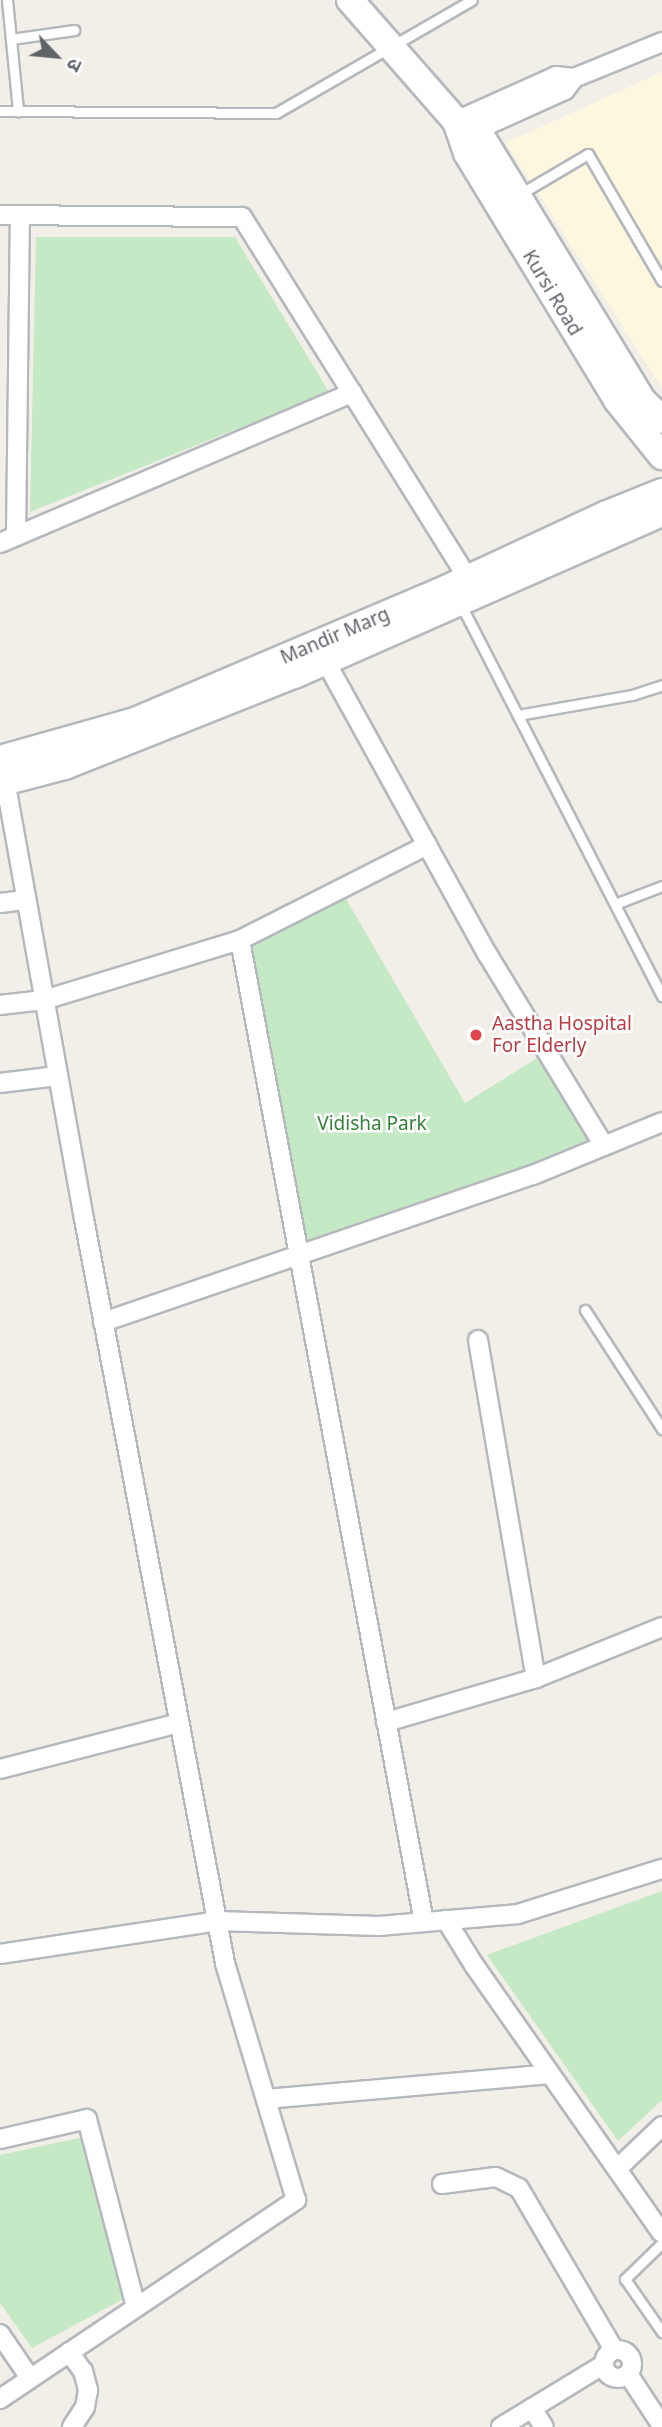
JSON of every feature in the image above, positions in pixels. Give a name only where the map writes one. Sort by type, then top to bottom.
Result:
[{"type":"main road","name":"Kursi Road","points":[[349,0],[388,46],[464,126],[484,141],[642,400],[662,420]]},
{"type":"main road","name":"Kursi Road","points":[[464,126],[467,153],[617,400],[662,456]]},
{"type":"main road","points":[[465,591],[662,491],[662,469]]},
{"type":"main road","points":[[1,771],[65,766],[321,652],[465,591],[662,513]]},
{"type":"street","points":[[464,126],[556,76],[574,78],[662,42]]},
{"type":"street","points":[[0,215],[242,217],[352,393],[465,591]]},
{"type":"street","points":[[20,215],[8,539],[352,393]]},
{"type":"street","points":[[321,652],[488,955],[604,1146]]},
{"type":"street","points":[[0,2399],[296,2200],[225,1963],[1,771]]},
{"type":"street","points":[[0,1005],[44,1000],[240,940],[427,845]]},
{"type":"street","points":[[0,903],[26,900]]},
{"type":"street","points":[[240,940],[424,1922]]},
{"type":"street","points":[[0,1083],[58,1076]]},
{"type":"street","points":[[103,1322],[520,1180],[662,1122]]},
{"type":"street","points":[[478,1340],[537,1678]]},
{"type":"street","points":[[386,1722],[537,1678],[662,1627]]},
{"type":"street","points":[[0,1769],[179,1723]]},
{"type":"street","points":[[0,1954],[217,1921],[379,1926],[518,1914],[662,1870]]},
{"type":"street","points":[[446,1920],[662,2233]]},
{"type":"street","points":[[267,2099],[550,2074]]},
{"type":"street","points":[[0,2139],[87,2119],[136,2307]]},
{"type":"street","points":[[617,2169],[662,2126]]},
{"type":"street","points":[[442,2184],[496,2177],[519,2188],[614,2350]]},
{"type":"street","points":[[0,2334],[30,2378]]},
{"type":"street","points":[[501,2427],[603,2365],[606,2355],[614,2350],[624,2351],[631,2357],[632,2366],[628,2374],[621,2378],[611,2377],[603,2365]]},
{"type":"street","points":[[69,2352],[83,2371],[88,2390],[85,2407],[72,2427]]},
{"type":"street","points":[[628,2374],[662,2426]]},
{"type":"street","points":[[533,2408],[544,2427]]},
{"type":"lane","points":[[6,0],[18,111]]},
{"type":"lane","points":[[0,111],[276,113],[388,46],[472,0]]},
{"type":"lane","points":[[10,39],[74,30]]},
{"type":"lane","points":[[516,196],[588,154],[662,281]]},
{"type":"lane","points":[[465,591],[517,715],[662,996]]},
{"type":"lane","points":[[517,715],[632,695],[662,685]]},
{"type":"lane","points":[[615,904],[662,886]]},
{"type":"lane","points":[[585,1310],[662,1429]]},
{"type":"lane","points":[[662,2243],[625,2279],[662,2332]]},
{"type":"shaded area","points":[[662,72],[662,388],[506,143]]},
{"type":"green space","points":[[36,237],[235,237],[329,392],[30,512]]},
{"type":"green space","name":"Vidisha Park","points":[[343,894],[465,1103],[542,1055],[596,1143],[303,1251],[245,942]]},
{"type":"green space","points":[[662,1891],[662,2100],[618,2141],[487,1955]]},
{"type":"green space","points":[[84,2137],[125,2298],[32,2348],[0,2303],[0,2155]]},
{"type":"place","name":"Aastha Hospital For Elderly","points":[[476,1035]]}]
